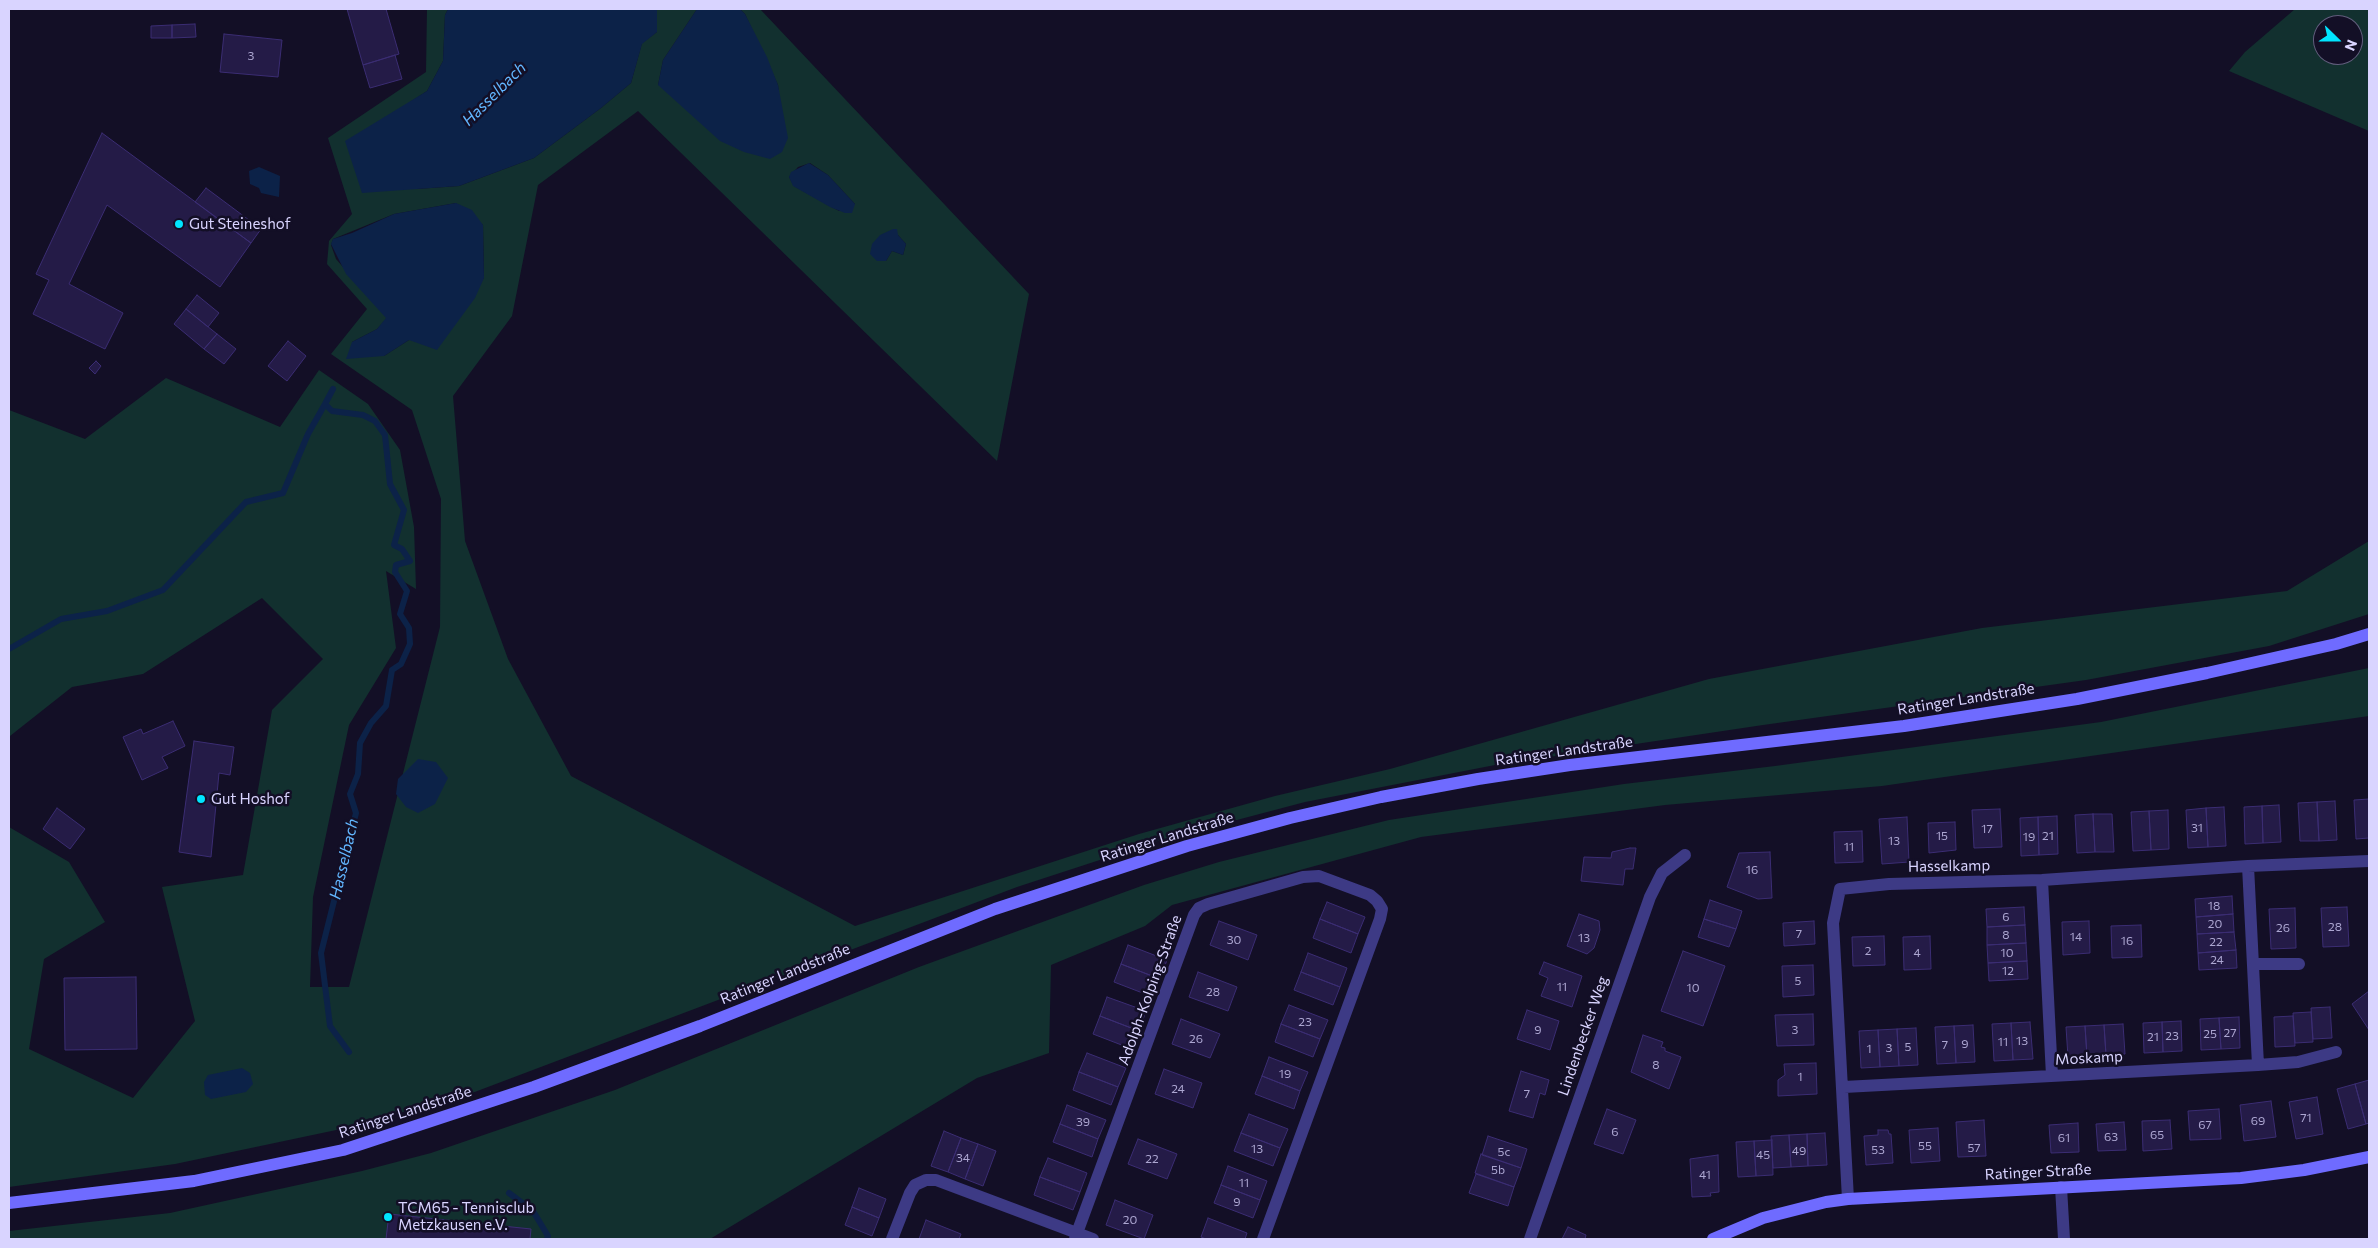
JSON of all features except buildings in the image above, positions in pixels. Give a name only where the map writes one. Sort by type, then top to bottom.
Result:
[{"type":"main road","name":"Ratinger Landstraße","points":[[9,1203],[194,1181],[343,1150],[460,1112],[700,1026],[995,909],[1187,846],[1290,818],[1381,797],[1478,779],[1579,764],[1904,726],[2077,699],[2207,673],[2336,644],[2369,634]]},
{"type":"main road","name":"Ratinger Straße","points":[[1713,1239],[1763,1218],[1826,1202],[1848,1199],[2241,1178],[2304,1170],[2369,1157]]},
{"type":"street","name":"Lindenbecker Weg","points":[[1530,1239],[1650,897],[1662,874],[1685,855]]},
{"type":"street","name":"Hasselkamp","points":[[1848,1199],[1844,1087],[1833,923],[1840,889],[1889,884],[2042,880],[2248,866],[2369,861]]},
{"type":"street","points":[[2248,866],[2258,1065]]},
{"type":"street","name":"Adolph-Kolping-Straße","points":[[1076,1236],[1194,915],[1199,908],[1208,904],[1303,877],[1319,876],[1370,895],[1378,900],[1382,909],[1380,919],[1262,1239]]},
{"type":"street","points":[[2042,880],[2052,1076]]},
{"type":"street","points":[[2254,964],[2299,964]]},
{"type":"street","name":"Moskamp","points":[[1844,1087],[2258,1065],[2298,1062],[2336,1052]]},
{"type":"street","points":[[892,1239],[910,1193],[915,1185],[926,1180],[936,1180],[1076,1236],[1093,1239]]},
{"type":"street","points":[[2061,1187],[2064,1239]]},
{"type":"green space","points":[[427,9],[448,9],[445,15],[443,61],[427,91],[404,106],[416,189],[459,186],[534,158],[631,83],[642,43],[657,32],[657,9],[697,9],[663,60],[658,85],[779,95],[778,85],[745,14],[740,9],[760,9],[1029,294],[997,461],[638,111],[538,185],[512,316],[453,396],[465,541],[508,659],[571,776],[855,926],[1139,834],[1275,796],[1390,769],[1709,679],[1982,628],[2287,591],[2369,541],[2369,614],[2269,646],[2086,680],[1495,765],[1305,802],[1161,840],[1017,887],[472,1093],[341,1129],[175,1164],[9,1187],[9,827],[69,862],[105,922],[44,959],[29,1049],[133,1098],[195,1021],[162,887],[243,875],[272,710],[323,659],[262,598],[143,674],[72,687],[10,736],[9,751],[9,410],[85,439],[166,378],[280,427],[319,370],[368,404],[400,450],[414,527],[416,589],[386,571],[396,648],[349,725],[313,897],[310,987],[349,987],[440,627],[441,499],[412,410],[331,354],[367,309],[327,264],[329,241],[352,214],[328,138],[426,72]],"holes":[[[810,163],[828,175],[855,204],[839,211],[794,186],[789,177],[798,167]],[[456,203],[483,225],[484,278],[409,340],[384,356],[352,342],[377,329],[387,318],[336,259],[331,245],[333,239],[394,214]],[[898,235],[906,244],[903,255],[892,251],[886,261],[877,261]]]},
{"type":"green space","points":[[2295,9],[2369,9],[2369,131],[2229,71],[2245,52]]},
{"type":"green space","points":[[2369,668],[2369,716],[1882,786],[1665,805],[1421,837],[1172,905],[1145,926],[1051,965],[1049,1053],[977,1078],[710,1239],[9,1239],[9,1231],[170,1213],[362,1171],[431,1153],[615,1090],[919,967],[1144,885],[1219,862],[1389,820],[1624,784],[1775,766],[2101,722]]},
{"type":"water","points":[[448,9],[657,9],[657,32],[642,44],[631,83],[534,158],[459,186],[362,193],[345,141],[427,91],[443,61],[445,15]]},
{"type":"water","points":[[697,9],[740,9],[745,14],[767,57],[778,85],[788,138],[782,152],[770,159],[744,152],[720,141],[658,85],[663,60]]},
{"type":"water","points":[[809,163],[828,175],[855,204],[852,213],[845,213],[830,207],[793,186],[789,177],[791,172]]},
{"type":"water","points":[[259,167],[280,176],[279,197],[261,193],[259,188],[250,184],[249,171]]},
{"type":"water","points":[[456,203],[472,210],[483,225],[484,278],[475,298],[437,350],[409,340],[384,356],[346,359],[352,342],[377,329],[386,318],[346,274],[331,244],[333,239],[352,233],[394,214]]},
{"type":"water","points":[[897,229],[898,235],[906,244],[903,255],[892,251],[886,261],[877,261],[870,254],[872,244],[880,235]]},
{"type":"water","points":[[418,759],[436,762],[448,778],[435,804],[418,813],[406,807],[396,794],[398,779]]},
{"type":"water","points":[[242,1068],[250,1073],[253,1084],[246,1092],[211,1099],[205,1095],[204,1082],[208,1075]]},
{"type":"waterway","name":"Hasselbach","points":[[333,389],[325,404],[332,411],[363,415],[375,421],[385,435],[390,484],[404,510],[394,545],[402,549],[410,561],[396,565],[395,572],[407,591],[400,614],[409,628],[410,644],[401,664],[392,670],[386,706],[371,723],[360,743],[358,774],[350,794],[356,813],[321,953],[330,1026],[349,1052]]},
{"type":"waterway","points":[[9,649],[61,619],[107,611],[163,590],[246,502],[283,493],[308,434],[325,404]]},
{"type":"waterway","name":"Hasselbach","points":[[509,1193],[533,1211],[548,1236],[547,1239]]},
{"type":"place","name":"Gut Steineshof","points":[[179,224]]},
{"type":"place","name":"Gut Hoshof","points":[[201,799]]},
{"type":"place","name":"TCM65 - Tennisclub Metzkausen e.V.","points":[[388,1217]]}]
